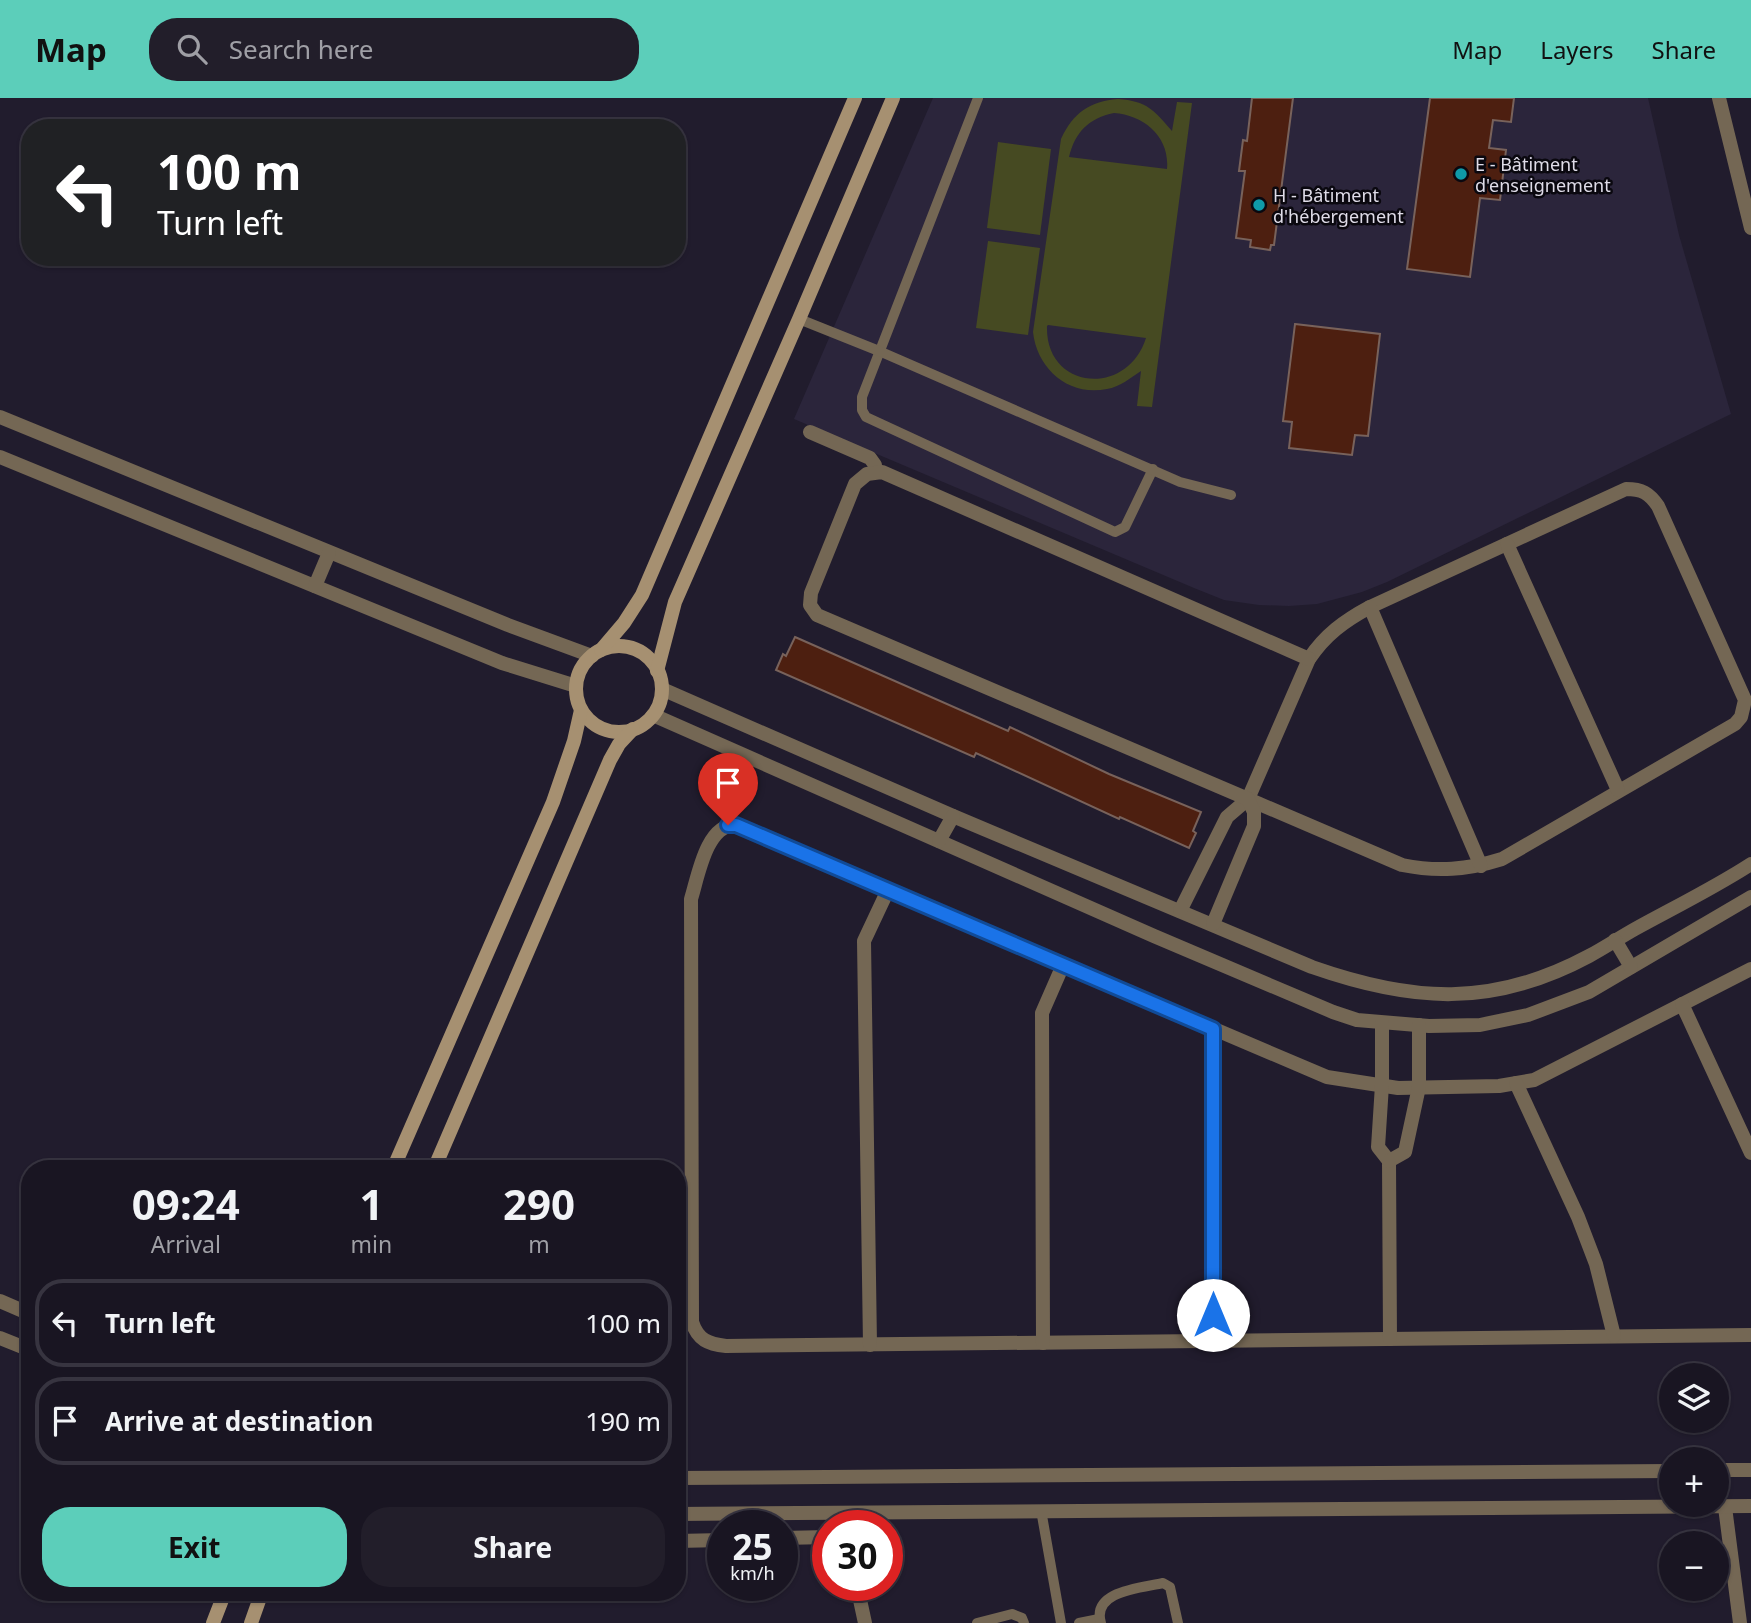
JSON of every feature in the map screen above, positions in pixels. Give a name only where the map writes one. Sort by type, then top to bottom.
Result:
[{"type":"main road","points":[[633,729],[610,731],[589,720],[577,699],[578,674],[624,623],[642,595],[855,98]]},
{"type":"main road","points":[[657,671],[675,602],[893,98]]},
{"type":"main road","points":[[438,1160],[610,760],[619,744],[633,729],[653,715],[661,698],[662,689],[657,671],[650,660],[639,652],[627,647],[613,647],[596,653]]},
{"type":"main road","points":[[397,1160],[553,802],[574,741],[581,710]]},
{"type":"main road","points":[[213,1623],[222,1601]]},
{"type":"main road","points":[[251,1623],[259,1601]]},
{"type":"street","points":[[1719,98],[1751,228]]},
{"type":"street","points":[[0,417],[508,625],[596,653]]},
{"type":"street","points":[[810,432],[870,458],[875,465],[875,472]]},
{"type":"street","points":[[0,457],[502,663],[576,686]]},
{"type":"street","points":[[1180,911],[1227,817],[1248,799],[1308,659],[1320,642],[1335,628],[1370,607],[1626,489],[1639,489],[1651,495],[1742,692],[1745,709],[1735,724],[1502,859],[1481,866],[1441,870],[1402,865],[1248,799],[817,615],[810,605],[811,593],[855,484],[867,474],[890,474],[1308,659]]},
{"type":"street","points":[[1507,544],[1618,790]]},
{"type":"street","points":[[315,586],[329,553]]},
{"type":"street","points":[[1370,607],[1481,866]]},
{"type":"street","points":[[662,689],[1294,960],[1340,977],[1409,993],[1432,996],[1488,992],[1518,984],[1588,956],[1751,864]]},
{"type":"street","points":[[653,715],[1310,1003],[1357,1020],[1480,1026],[1528,1015],[1589,992],[1751,897]]},
{"type":"street","points":[[1213,924],[1254,826],[1254,812],[1248,799]]},
{"type":"street","points":[[939,841],[953,816]]},
{"type":"street","points":[[1751,969],[1534,1080],[1499,1086],[1382,1085],[1327,1077],[736,825],[728,825],[716,834],[704,855],[691,900],[692,1322],[696,1334],[709,1344],[870,1345],[1751,1335]]},
{"type":"street","points":[[870,1345],[864,941],[888,890]]},
{"type":"street","points":[[1615,940],[1631,967]]},
{"type":"street","points":[[1043,1343],[1042,1013],[1063,965]]},
{"type":"street","points":[[1682,1004],[1751,1153]]},
{"type":"street","points":[[1382,1023],[1378,1147],[1389,1161],[1390,1339]]},
{"type":"street","points":[[1389,1161],[1405,1152],[1419,1087],[1419,1025]]},
{"type":"street","points":[[1213,1029],[1213,1341]]},
{"type":"street","points":[[1516,1083],[1592,1252],[1614,1336]]},
{"type":"street","points":[[0,1301],[21,1310]]},
{"type":"street","points":[[0,1338],[21,1346]]},
{"type":"street","points":[[1729,1470],[1751,1470]]},
{"type":"street","points":[[686,1478],[1659,1471]]},
{"type":"street","points":[[1729,1507],[1751,1506]]},
{"type":"street","points":[[686,1514],[1659,1507]]},
{"type":"street","points":[[1726,1517],[1740,1623]]},
{"type":"street","points":[[686,1541],[707,1540]]},
{"type":"street","points":[[860,1601],[865,1623]]},
{"type":"lane","points":[[978,98],[879,351],[862,397],[862,410],[866,418],[1115,532],[1123,529],[1134,511],[1153,469]]},
{"type":"lane","points":[[799,319],[1180,482],[1231,495]]},
{"type":"lane","points":[[1041,1510],[1061,1623]]},
{"type":"lane","points":[[1079,1623],[1100,1621],[1103,1603],[1110,1596],[1163,1583],[1170,1587],[1178,1623]]},
{"type":"lane","points":[[977,1623],[1012,1614],[1021,1618],[1024,1623]]},
{"type":"shaded area","points":[[933,98],[1648,98],[1679,235],[1731,414],[1362,592],[1317,604],[1289,606],[1224,600],[794,419]]},
{"type":"green space","points":[[1128,100],[1143,104],[1155,112],[1172,131],[1177,102],[1192,103],[1152,407],[1137,406],[1141,371],[1121,384],[1107,389],[1080,389],[1068,384],[1057,377],[1041,358],[1033,332],[1061,139],[1077,115],[1099,102]],"holes":[[[1114,113],[1135,118],[1153,130],[1164,147],[1167,169],[1069,157],[1075,140],[1084,128],[1097,118]],[[1048,325],[1146,338],[1136,357],[1122,370],[1106,377],[1089,378],[1072,374],[1059,363],[1050,347]]]},
{"type":"green space","points":[[998,142],[1051,149],[1040,235],[987,228]]},
{"type":"green space","points":[[988,241],[1040,248],[1028,335],[976,328]]},
{"type":"building","name":"H - Bâtiment d'hébergement","points":[[1252,98],[1293,98],[1274,245],[1271,245],[1270,250],[1250,247],[1251,240],[1236,238],[1245,171],[1239,171],[1243,140],[1247,141]]},
{"type":"building","name":"E - Bâtiment d'enseignement","points":[[1430,98],[1514,98],[1511,122],[1493,120],[1489,148],[1506,150],[1500,200],[1480,198],[1470,277],[1407,269]]},
{"type":"building","points":[[1295,324],[1380,334],[1368,436],[1355,435],[1352,455],[1289,448],[1292,422],[1283,421]]},
{"type":"building","points":[[795,637],[1008,731],[1010,727],[1109,774],[1201,812],[1189,848],[976,753],[974,757],[776,670]]},
{"type":"place","name":"E - Bâtiment d'enseignement","points":[[1461,174]]},
{"type":"place","name":"H - Bâtiment d'hébergement","points":[[1259,205]]},
{"type":"route","points":[[728,825],[736,825],[1213,1029],[1213,1315]]}]
